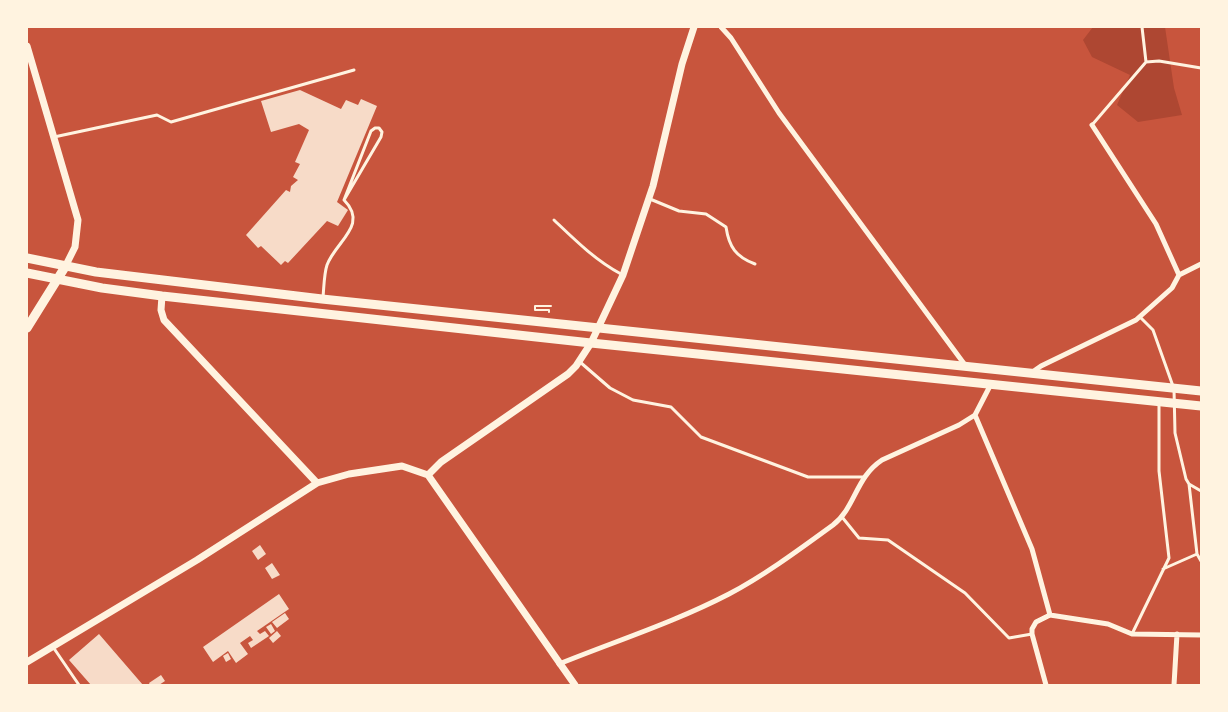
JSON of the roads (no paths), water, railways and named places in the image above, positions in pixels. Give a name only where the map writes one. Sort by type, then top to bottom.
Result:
[{"type":"main road","points":[[27,258],[65,267],[322,299],[1201,391]]},
{"type":"main road","points":[[27,328],[65,267]]},
{"type":"main road","points":[[27,273],[57,280],[162,296],[1201,406]]},
{"type":"street","points":[[428,475],[441,462],[568,374],[580,362],[600,328],[623,275],[662,152],[682,64],[694,27]]},
{"type":"street","points":[[721,27],[731,38],[778,113],[966,367]]},
{"type":"street","points":[[27,46],[78,220],[75,247],[65,267]]},
{"type":"street","points":[[1092,125],[1155,224],[1179,275]]},
{"type":"street","points":[[1032,373],[1041,366],[1140,317],[1172,288],[1179,275],[1201,264]]},
{"type":"street","points":[[162,296],[161,310],[164,320],[317,483]]},
{"type":"street","points":[[559,664],[730,593],[810,542],[841,517],[872,467],[975,415],[991,383]]},
{"type":"street","points":[[975,415],[1032,549],[1050,615]]},
{"type":"street","points":[[27,662],[197,560],[317,483],[349,474],[402,466],[428,475],[575,685]]},
{"type":"street","points":[[1046,685],[1032,628],[1036,622],[1050,615],[1108,624],[1132,634],[1201,635]]},
{"type":"street","points":[[1174,685],[1177,634]]},
{"type":"lane","points":[[1142,27],[1146,62]]},
{"type":"lane","points":[[1092,125],[1146,62],[1160,61],[1201,68]]},
{"type":"lane","points":[[54,137],[157,115],[171,122],[354,70]]},
{"type":"lane","points":[[379,128],[382,132],[381,137],[344,200],[371,131],[379,128]]},
{"type":"lane","points":[[648,198],[680,211],[706,214],[726,227],[728,240],[735,253],[755,264]]},
{"type":"lane","points":[[322,299],[327,265],[354,221],[352,209],[344,200]]},
{"type":"lane","points":[[554,220],[582,248],[623,275]]},
{"type":"lane","points":[[1140,317],[1153,330],[1174,388],[1175,433],[1189,484],[1197,554],[1201,561]]},
{"type":"lane","points":[[580,362],[610,388],[633,400],[671,407],[701,437],[808,477],[864,477]]},
{"type":"lane","points":[[1132,634],[1169,558],[1159,471],[1160,401]]},
{"type":"lane","points":[[1189,484],[1201,491]]},
{"type":"lane","points":[[841,517],[860,538],[888,540],[964,593],[1010,638],[1032,634]]},
{"type":"lane","points":[[1163,569],[1197,554]]},
{"type":"lane","points":[[53,647],[79,685]]}]
